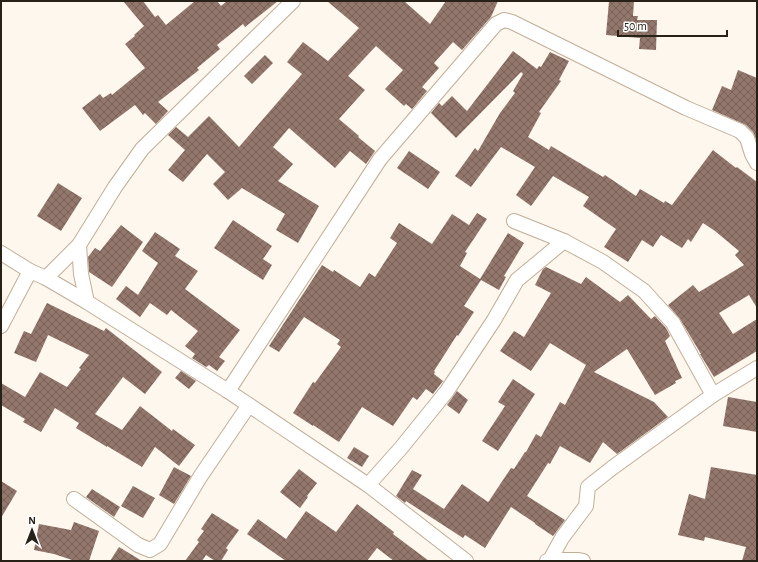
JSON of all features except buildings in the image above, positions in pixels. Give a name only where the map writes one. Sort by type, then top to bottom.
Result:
[{"type":"street","points":[[46,278],[79,245],[115,187],[142,149],[293,1]]},
{"type":"street","points":[[228,391],[380,159],[496,24],[504,20],[512,22],[686,108],[740,131],[748,138],[752,154],[757,163]]},
{"type":"street","points":[[514,221],[564,241],[603,262],[644,291],[673,323],[713,396]]},
{"type":"street","points":[[368,485],[401,448],[447,391],[494,320],[516,280],[564,241]]},
{"type":"street","points":[[79,245],[81,274],[87,302]]},
{"type":"street","points":[[1,253],[30,271],[46,278],[87,302],[228,391],[368,485],[466,561]]},
{"type":"street","points":[[1,326],[30,271]]},
{"type":"street","points":[[549,560],[562,538],[586,506],[588,487],[612,468],[713,396],[757,368]]},
{"type":"street","points":[[74,499],[138,545],[150,550],[160,544],[200,477],[249,405]]},
{"type":"street","points":[[562,538],[580,560]]},
{"type":"street","points":[[549,560],[580,560]]}]
